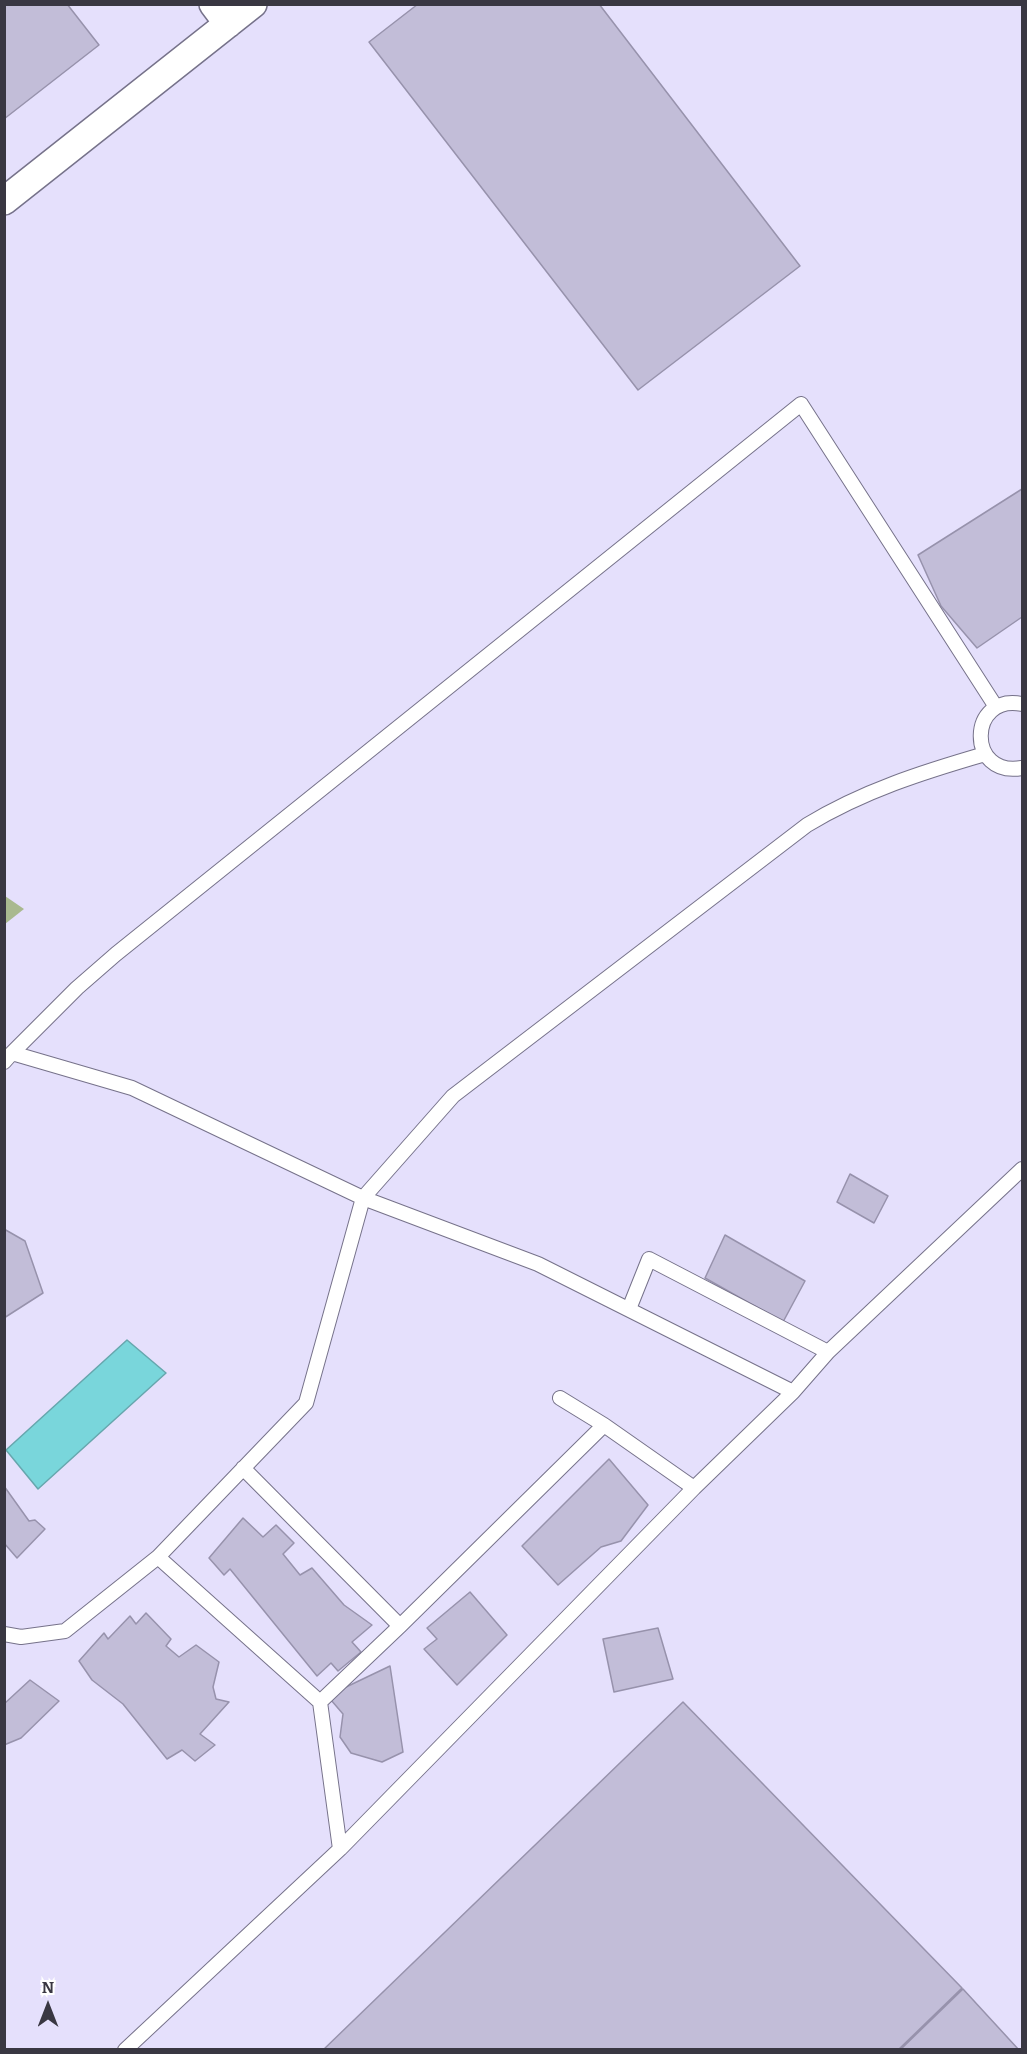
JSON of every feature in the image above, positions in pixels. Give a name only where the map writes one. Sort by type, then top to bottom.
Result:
[{"type":"street","points":[[4,201],[221,14],[253,4]]},
{"type":"lane","points":[[8,1058],[77,988],[116,954],[801,404],[996,707]]},
{"type":"lane","points":[[1023,704],[1006,703],[996,707],[982,723],[980,733],[985,754],[993,762],[1003,767],[1023,768]]},
{"type":"lane","points":[[4,1634],[21,1637],[65,1631],[158,1557],[306,1403],[363,1198],[453,1096],[807,825],[836,807],[864,794],[911,776],[985,754]]},
{"type":"lane","points":[[8,1058],[132,1088],[363,1198],[538,1264],[793,1392]]},
{"type":"lane","points":[[126,2049],[340,1849],[694,1488],[793,1392],[828,1352],[1023,1169]]},
{"type":"lane","points":[[629,1309],[649,1259],[828,1352]]},
{"type":"lane","points":[[560,1398],[604,1425],[694,1488]]},
{"type":"lane","points":[[320,1702],[604,1425]]},
{"type":"lane","points":[[243,1468],[400,1626]]},
{"type":"lane","points":[[158,1557],[320,1702],[340,1849]]},
{"type":"shaded area","points":[[5,896],[24,909],[5,924]]},
{"type":"shaded area","points":[[127,1340],[166,1373],[38,1489],[6,1450]]},
{"type":"building","points":[[4,4],[67,4],[99,45],[4,119]]},
{"type":"building","points":[[418,4],[599,4],[800,266],[638,390],[369,42]]},
{"type":"building","points":[[1022,489],[1022,617],[977,648],[941,606],[918,555]]},
{"type":"building","points":[[850,1174],[888,1196],[874,1223],[837,1202]]},
{"type":"building","points":[[4,1229],[25,1241],[43,1293],[4,1318]]},
{"type":"building","points":[[725,1235],[805,1281],[783,1322],[705,1278]]},
{"type":"building","points":[[609,1459],[648,1505],[621,1541],[601,1547],[558,1585],[522,1546]]},
{"type":"building","points":[[4,1486],[29,1521],[35,1520],[45,1529],[17,1558],[4,1543]]},
{"type":"building","points":[[243,1518],[263,1537],[276,1525],[294,1543],[283,1554],[300,1575],[312,1568],[344,1605],[372,1625],[352,1642],[361,1652],[338,1671],[331,1663],[317,1676],[230,1569],[224,1575],[209,1558]]},
{"type":"building","points":[[470,1592],[507,1635],[457,1685],[424,1649],[437,1639],[427,1628]]},
{"type":"building","points":[[146,1613],[171,1639],[166,1646],[179,1657],[196,1645],[219,1662],[213,1687],[216,1699],[229,1702],[200,1734],[215,1745],[195,1761],[182,1750],[167,1759],[123,1704],[92,1680],[79,1661],[104,1633],[108,1639],[130,1616],[136,1624]]},
{"type":"building","points":[[658,1628],[673,1679],[614,1692],[603,1639]]},
{"type":"building","points":[[390,1666],[403,1752],[382,1762],[351,1753],[340,1737],[343,1714],[331,1700],[344,1688]]},
{"type":"building","points":[[30,1680],[59,1701],[21,1738],[4,1745],[4,1704]]},
{"type":"building","points":[[683,1702],[962,1988],[898,2050],[323,2050]]},
{"type":"building","points":[[963,1989],[1019,2050],[900,2050]]}]
